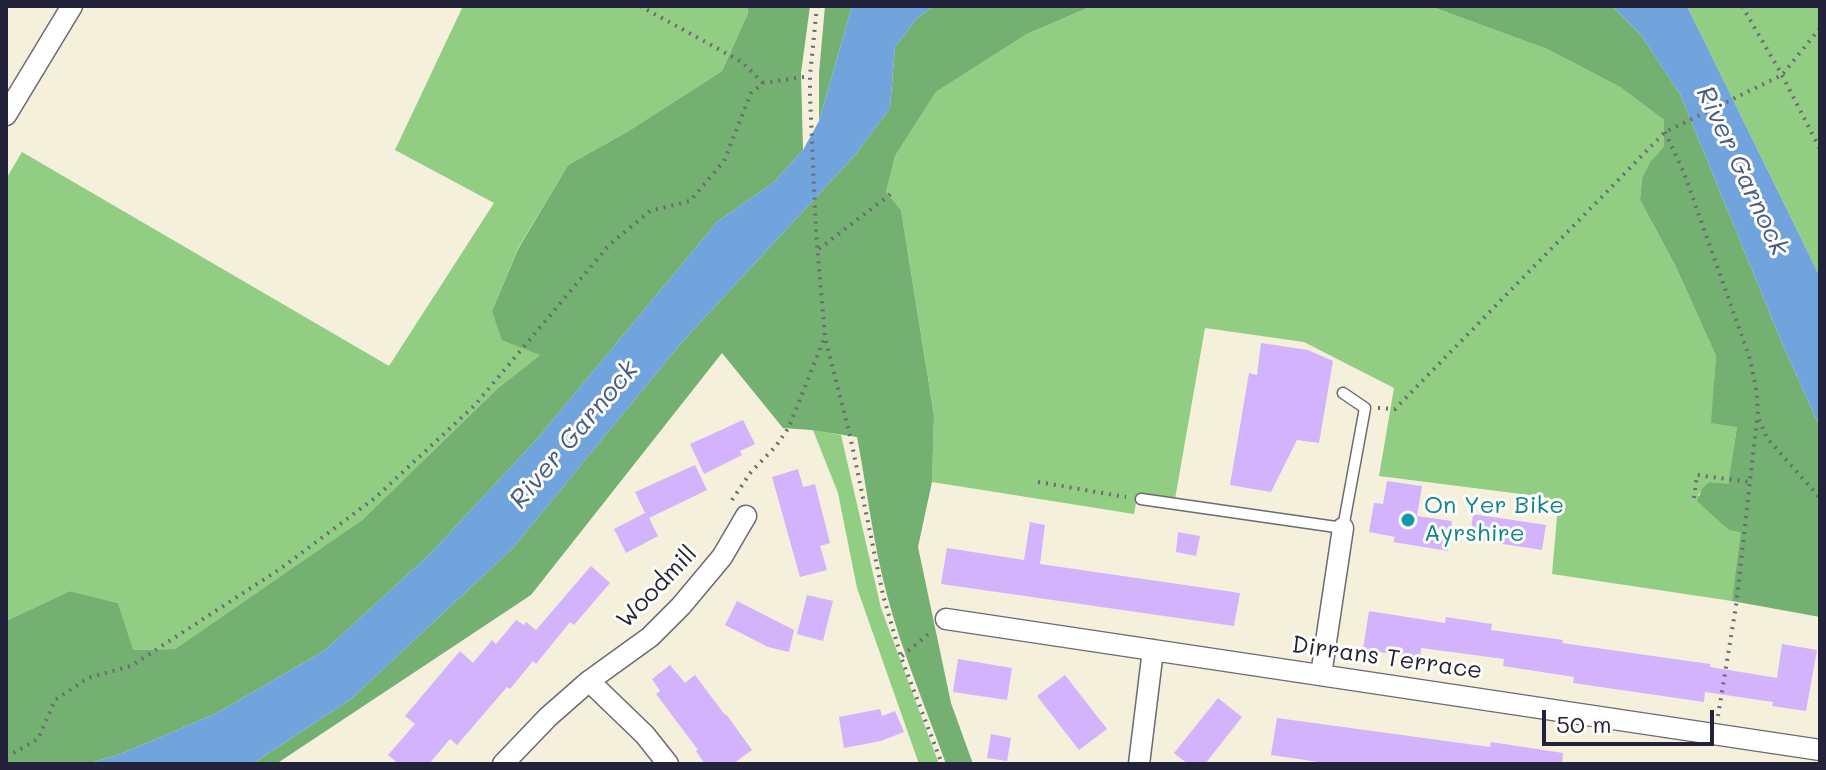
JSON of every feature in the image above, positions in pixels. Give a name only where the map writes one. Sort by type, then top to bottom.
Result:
[{"type":"street","points":[[6,115],[72,6]]},
{"type":"street","name":"Woodmill","points":[[503,764],[548,717],[589,681],[650,637],[681,606],[722,557],[746,516]]},
{"type":"street","points":[[1321,675],[1343,528]]},
{"type":"street","name":"Dirrans Terrace","points":[[946,619],[1820,750]]},
{"type":"street","points":[[1139,764],[1153,650]]},
{"type":"street","points":[[589,681],[645,735],[668,764]]},
{"type":"lane","points":[[1141,499],[1343,528],[1365,408],[1343,393]]},
{"type":"path","points":[[640,6],[742,62],[763,83]]},
{"type":"path","points":[[817,6],[810,96],[816,232],[825,337],[851,440],[883,595],[901,657],[942,764]]},
{"type":"path","points":[[1742,6],[1820,149]]},
{"type":"path","points":[[1365,408],[1395,409],[1665,132],[1782,75],[1820,28]]},
{"type":"path","points":[[6,755],[38,739],[55,700],[66,692],[88,678],[131,666],[280,569],[375,498],[475,405],[609,245],[650,211],[690,201],[724,161],[751,93],[763,83],[810,76]]},
{"type":"path","points":[[1665,132],[1684,173],[1750,359],[1757,393],[1758,417],[1736,606],[1715,734]]},
{"type":"path","points":[[819,249],[892,193]]},
{"type":"path","points":[[746,516],[727,507],[751,472],[789,427],[825,337]]},
{"type":"path","points":[[1758,417],[1767,438],[1820,498]]},
{"type":"path","points":[[1694,498],[1697,475],[1750,482]]},
{"type":"path","points":[[1038,482],[1141,499]]},
{"type":"path","points":[[901,657],[946,619]]},
{"type":"green space","points":[[463,6],[747,6],[748,13],[722,71],[627,132],[568,165],[518,248],[492,311],[540,355],[498,388],[362,520],[175,649],[132,650],[118,603],[70,591],[6,621],[6,179],[22,152],[389,366],[494,203],[395,150]]},
{"type":"green space","points":[[747,6],[810,6],[801,73],[803,150],[774,182],[717,222],[536,440],[429,555],[324,651],[215,714],[121,754],[87,764],[6,764],[6,621],[70,591],[118,603],[133,650],[175,649],[362,520],[498,388],[540,355],[502,340],[492,311],[518,249],[568,165],[627,132],[722,71],[748,13]]},
{"type":"green space","points":[[825,6],[852,6],[819,121],[819,73]]},
{"type":"green space","points":[[934,6],[1092,6],[1027,34],[936,92],[895,156],[886,192],[901,210],[934,415],[932,482],[918,547],[951,703],[973,764],[946,764],[907,659],[882,575],[857,437],[783,428],[722,353],[531,595],[276,764],[252,764],[351,699],[512,549],[682,342],[856,154],[890,108],[895,47],[917,18]]},
{"type":"green space","points":[[1092,6],[1425,6],[1547,49],[1620,87],[1664,120],[1664,146],[1650,162],[1642,178],[1640,200],[1675,265],[1716,356],[1714,387],[1737,427],[1728,485],[1709,482],[1698,495],[1741,532],[1747,533],[1732,601],[1552,574],[1557,517],[1545,497],[1379,476],[1394,388],[1304,342],[1205,328],[1175,499],[1138,493],[1134,514],[932,482],[934,414],[901,210],[886,192],[895,156],[936,92],[1027,34]]},
{"type":"green space","points":[[1425,6],[1612,6],[1641,35],[1680,94],[1782,343],[1820,427],[1820,617],[1732,601],[1741,532],[1729,530],[1697,501],[1709,482],[1728,484],[1737,427],[1711,423],[1716,356],[1675,265],[1640,200],[1642,178],[1650,162],[1664,146],[1664,120],[1620,87],[1547,49]]},
{"type":"green space","points":[[1687,6],[1820,6],[1820,277]]},
{"type":"green space","points":[[813,430],[841,435],[881,608],[939,764],[919,764],[857,588],[838,493]]},
{"type":"water","name":"River Garnock","points":[[852,6],[934,6],[917,18],[895,47],[890,108],[856,154],[682,342],[512,549],[351,699],[252,764],[87,764],[121,754],[215,714],[324,651],[429,555],[536,440],[717,222],[774,182],[803,150],[819,121]]},
{"type":"water","name":"River Garnock","points":[[1612,6],[1687,6],[1820,277],[1820,427],[1782,343],[1680,94],[1641,35]]},
{"type":"building","points":[[1261,343],[1308,350],[1333,361],[1319,443],[1297,440],[1271,492],[1230,485],[1249,373],[1257,375]]},
{"type":"building","points":[[743,420],[755,444],[740,451],[742,455],[704,474],[690,444]]},
{"type":"building","points":[[695,465],[707,490],[649,518],[658,536],[626,553],[614,529],[645,513],[635,492]]},
{"type":"building","points":[[798,469],[803,487],[815,484],[830,543],[820,546],[827,570],[800,577],[772,477]]},
{"type":"building","name":"On Yer Bike Ayrshire","points":[[1387,481],[1422,486],[1417,516],[1452,521],[1448,551],[1393,542],[1395,537],[1369,532],[1374,503],[1383,504]]},
{"type":"building","points":[[1473,514],[1546,525],[1542,550],[1470,539]]},
{"type":"building","points":[[1030,522],[1045,525],[1040,564],[1240,593],[1234,626],[941,584],[947,548],[1024,560]]},
{"type":"building","points":[[1178,532],[1200,536],[1196,556],[1176,552]]},
{"type":"building","points":[[591,566],[610,583],[574,625],[570,622],[536,664],[533,661],[510,689],[507,687],[457,745],[450,739],[429,764],[399,764],[388,755],[415,724],[405,716],[460,651],[473,663],[492,640],[496,644],[516,620],[524,625],[526,622],[536,630]]},
{"type":"building","points":[[807,595],[833,601],[823,641],[797,634]]},
{"type":"building","points":[[737,601],[794,630],[789,652],[768,647],[725,625]]},
{"type":"building","points":[[1369,611],[1445,623],[1446,617],[1492,624],[1491,630],[1710,664],[1710,667],[1777,678],[1782,644],[1817,650],[1806,711],[1772,706],[1773,702],[1705,692],[1704,702],[1573,683],[1574,677],[1503,666],[1504,659],[1421,648],[1420,659],[1363,649]]},
{"type":"building","points":[[958,659],[1012,668],[1007,700],[953,692]]},
{"type":"building","points":[[670,665],[685,683],[695,675],[752,750],[733,764],[705,764],[656,694],[660,691],[652,679]]},
{"type":"building","points":[[1065,675],[1107,729],[1079,750],[1037,696]]},
{"type":"building","points":[[1218,698],[1242,717],[1205,764],[1188,764],[1174,753]]},
{"type":"building","points":[[880,709],[882,716],[895,711],[904,732],[881,741],[844,748],[839,717]]},
{"type":"building","points":[[1277,718],[1490,747],[1491,742],[1563,753],[1562,764],[1332,764],[1271,755]]},
{"type":"building","points":[[991,734],[1011,738],[1007,761],[987,758]]},
{"type":"place","name":"On Yer Bike Ayrshire","points":[[1408,520]]}]
